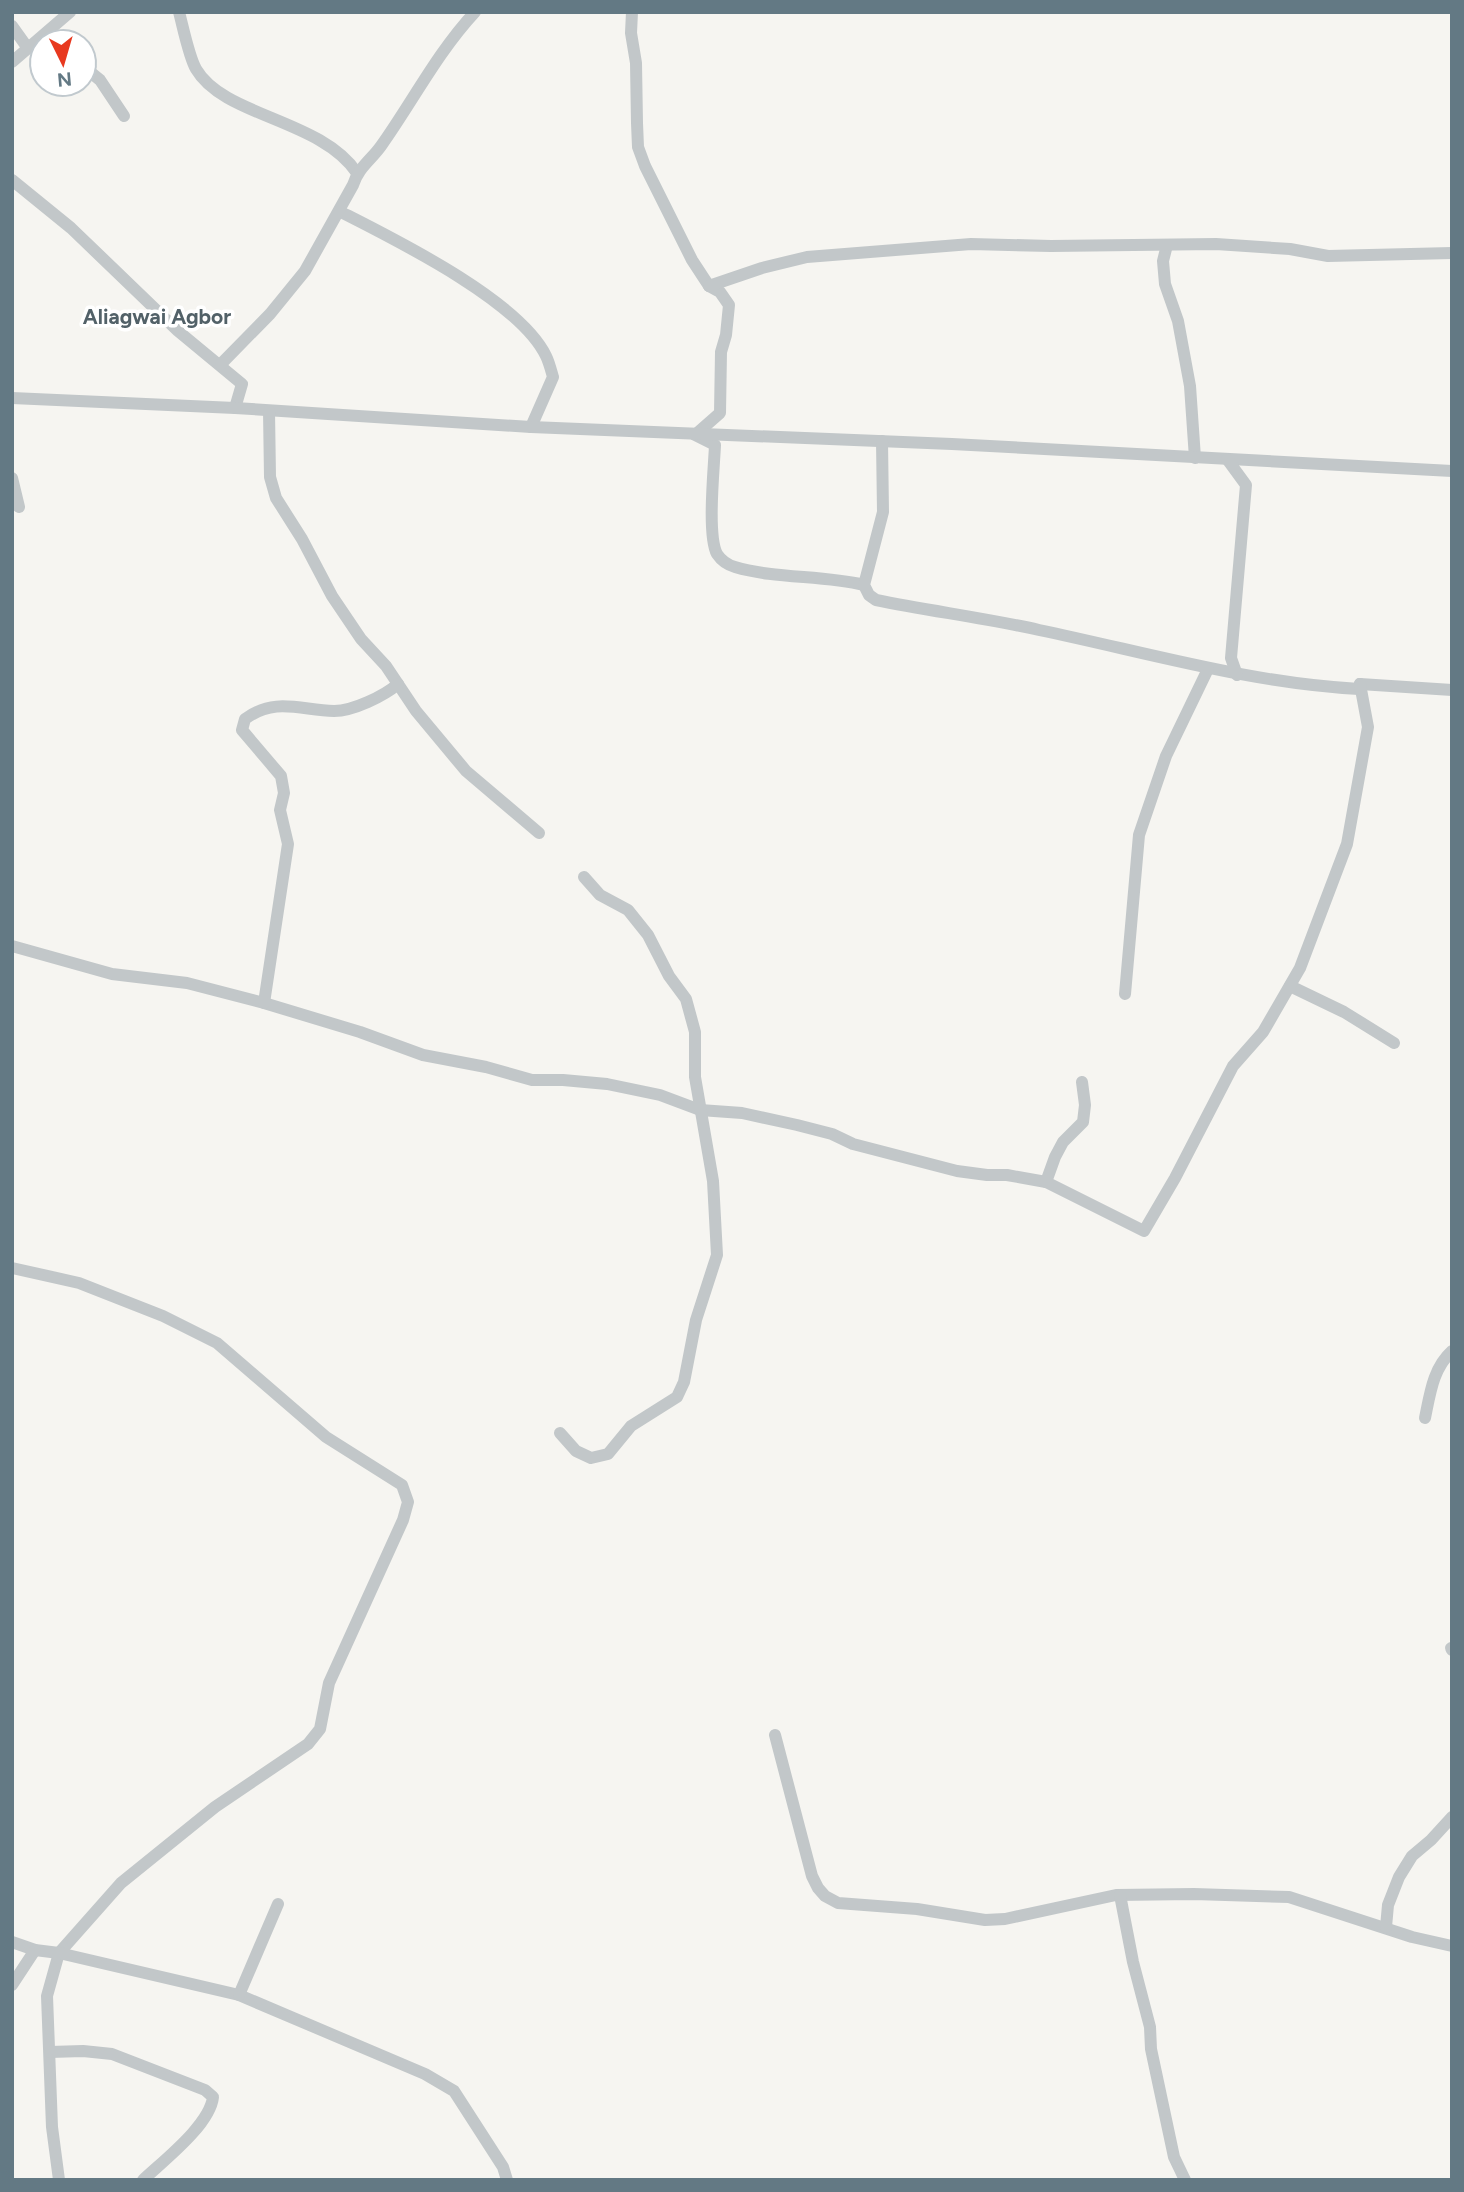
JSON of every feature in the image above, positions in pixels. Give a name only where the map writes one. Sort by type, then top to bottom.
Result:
[{"type":"street","points":[[56,28],[70,12]]},
{"type":"street","points":[[179,12],[195,69],[219,94],[307,132],[349,161],[357,173]]},
{"type":"street","points":[[221,365],[270,314],[305,271],[357,173],[381,147],[439,55],[475,12]]},
{"type":"street","points":[[632,12],[638,147],[682,243],[709,286],[720,292],[729,304],[726,335],[721,352],[720,413],[695,435]]},
{"type":"street","points":[[12,26],[27,47],[12,62]]},
{"type":"street","points":[[98,78],[124,116]]},
{"type":"street","points":[[12,180],[71,228],[178,331],[242,384],[235,408]]},
{"type":"street","points":[[339,211],[424,254],[522,325],[546,355],[553,377],[531,427]]},
{"type":"street","points":[[709,286],[762,268],[807,257],[971,244],[1216,244],[1290,249],[1328,256],[1452,253]]},
{"type":"street","points":[[1167,245],[1163,261],[1165,284],[1178,321],[1190,386],[1195,457]]},
{"type":"street","points":[[12,398],[235,408],[531,427],[695,435],[765,435],[1452,471]]},
{"type":"street","points":[[269,411],[270,477],[276,498],[302,539],[332,596],[361,639],[386,666],[416,711],[466,771],[540,833]]},
{"type":"street","points":[[695,435],[715,445],[714,544],[718,555],[725,562],[755,570],[864,585]]},
{"type":"street","points":[[882,441],[883,512],[864,585],[869,595],[876,600],[1037,629],[1237,675],[1325,687],[1359,689],[1360,684]]},
{"type":"street","points":[[1227,460],[1246,485],[1231,658],[1237,675]]},
{"type":"street","points":[[12,478],[19,506]]},
{"type":"street","points":[[1125,994],[1139,835],[1166,756],[1213,670],[1231,658]]},
{"type":"street","points":[[264,1003],[288,844],[280,810],[284,793],[281,776],[242,730],[245,719],[257,710],[285,705],[337,711],[384,696],[398,684]]},
{"type":"street","points":[[1360,684],[1452,690]]},
{"type":"street","points":[[12,946],[112,974],[187,984],[264,1003],[360,1032],[423,1055],[486,1067],[532,1080],[607,1084],[660,1094],[700,1110],[742,1113],[797,1125],[832,1134],[853,1144],[957,1171],[1007,1175],[1046,1182],[1144,1231],[1175,1178],[1233,1066],[1263,1032],[1300,968],[1347,844],[1368,727],[1360,684]]},
{"type":"street","points":[[560,1433],[576,1451],[591,1458],[608,1454],[631,1426],[677,1397],[684,1382],[696,1320],[717,1255],[713,1181],[695,1077],[695,1032],[686,999],[669,976],[648,935],[628,910],[600,895],[584,877]]},
{"type":"street","points":[[1290,986],[1344,1012],[1394,1044]]},
{"type":"street","points":[[1046,1182],[1063,1142],[1083,1122],[1085,1105],[1082,1082]]},
{"type":"street","points":[[12,1268],[79,1283],[163,1316],[217,1343],[326,1437],[402,1485],[408,1502],[403,1520],[329,1683],[320,1729],[308,1744],[215,1807],[121,1883],[59,1953],[47,1996],[52,2127],[59,2180]]},
{"type":"street","points":[[1425,1418],[1432,1385],[1443,1359],[1452,1351]]},
{"type":"street","points":[[775,1735],[812,1876],[825,1896],[838,1903],[1005,1919],[1120,1895],[1289,1897],[1452,1947]]},
{"type":"street","points":[[1385,1927],[1388,1905],[1399,1877],[1412,1856],[1432,1840],[1452,1817]]},
{"type":"street","points":[[1120,1895],[1133,1962],[1150,2027],[1174,2157],[1185,2180]]},
{"type":"street","points":[[239,1995],[278,1904]]},
{"type":"street","points":[[12,1942],[35,1950],[59,1953],[239,1995],[425,2074],[454,2091],[503,2167],[507,2180]]},
{"type":"street","points":[[12,1985],[35,1950]]},
{"type":"street","points":[[50,2052],[112,2054],[205,2090],[213,2097],[212,2106],[187,2140],[143,2180]]},
{"type":"district","name":"Aliagwai Agbor","points":[[157,317]]}]
